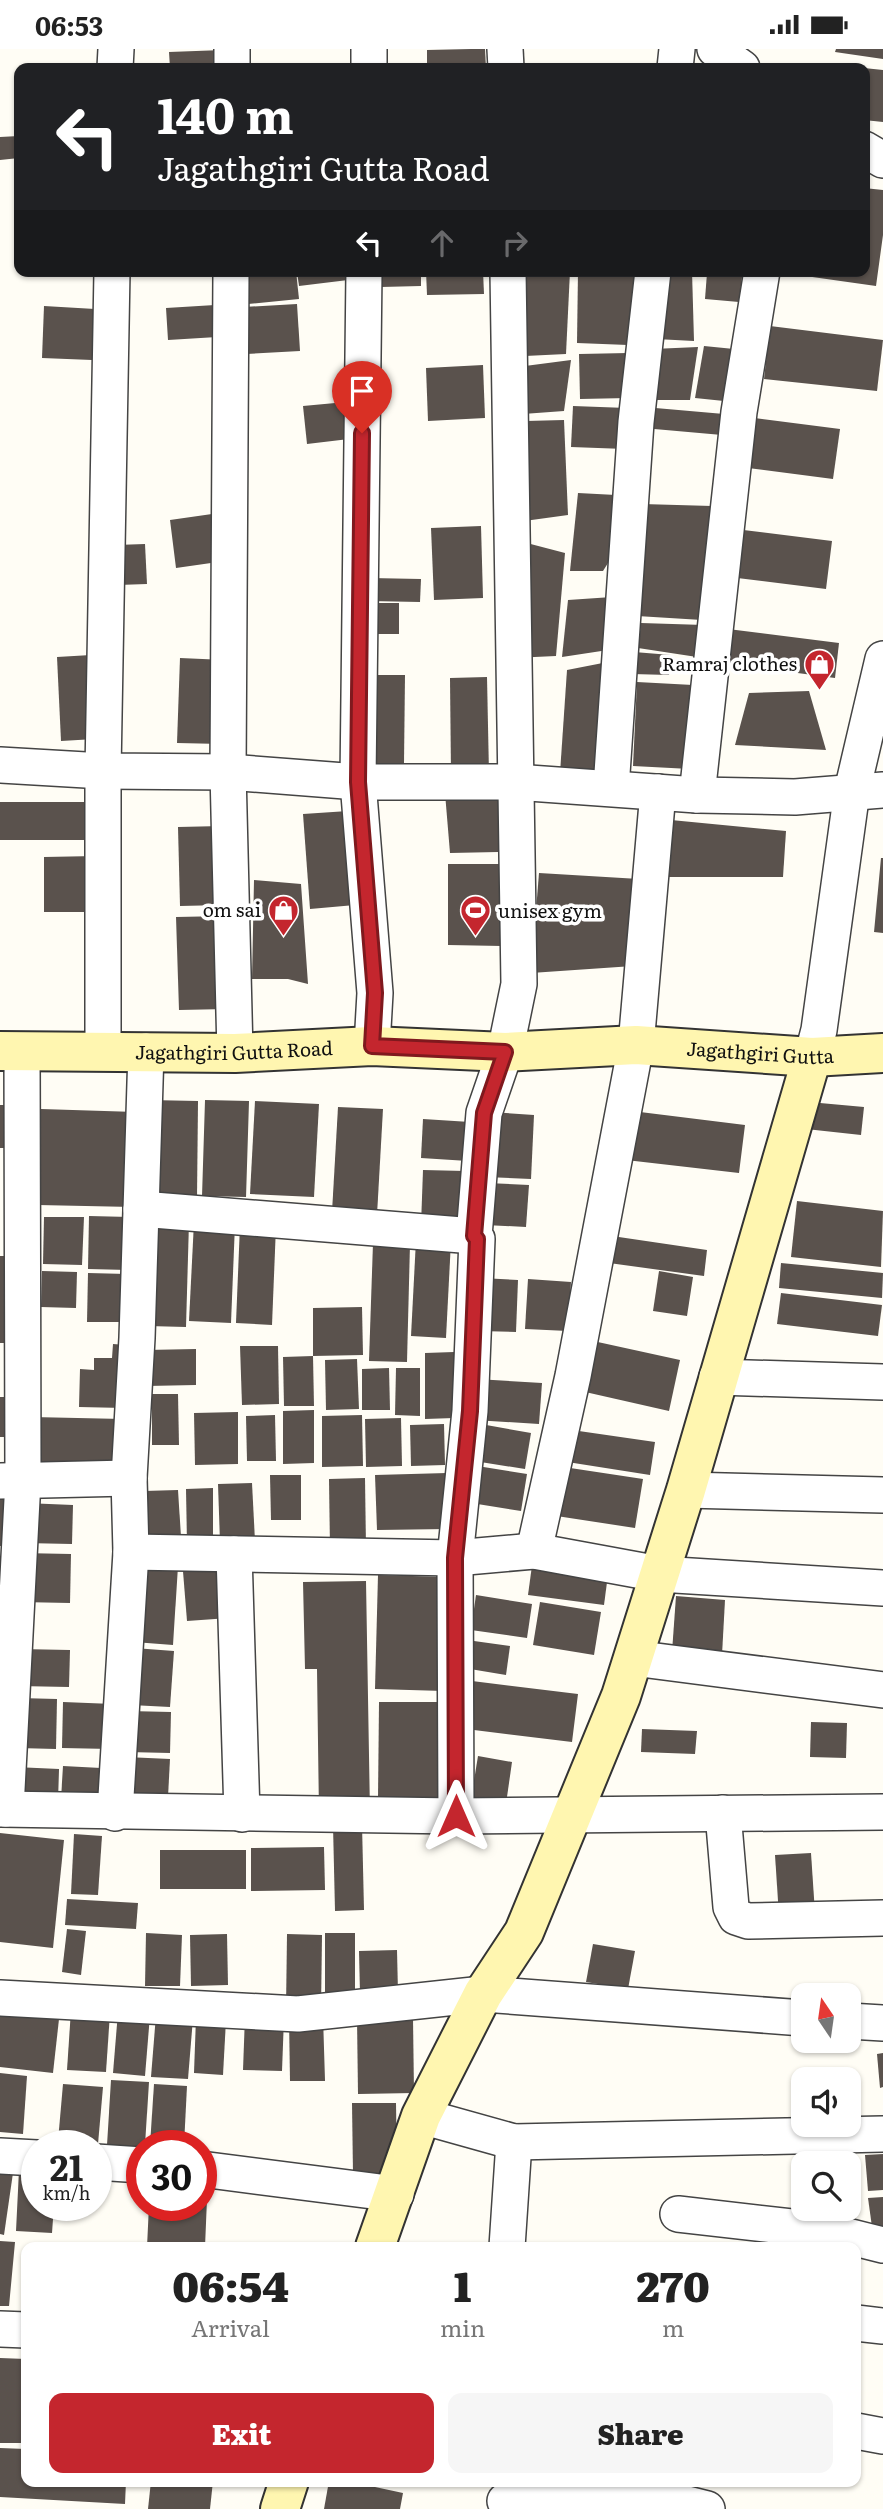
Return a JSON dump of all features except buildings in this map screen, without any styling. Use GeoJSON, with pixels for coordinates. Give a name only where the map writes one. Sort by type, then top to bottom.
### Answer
{"type":"FeatureCollection","features":[{"type":"Feature","properties":{"kind":"street"},"geometry":{"type":"LineString","coordinates":[[715,49],[735,63]]}},
{"type":"Feature","properties":{"kind":"street"},"geometry":{"type":"LineString","coordinates":[[103,1050],[103,771],[112,277]]}},
{"type":"Feature","properties":{"kind":"street"},"geometry":{"type":"LineString","coordinates":[[231,277],[228,772],[235,1053]]}},
{"type":"Feature","properties":{"kind":"street"},"geometry":{"type":"LineString","coordinates":[[365,277],[358,782],[375,993],[372,1046]]}},
{"type":"Feature","properties":{"kind":"street"},"geometry":{"type":"LineString","coordinates":[[456,1816],[455,1558],[470,1411],[477,1239],[474,1236],[484,1113],[505,1052],[519,984],[508,277]]}},
{"type":"Feature","properties":{"kind":"street"},"geometry":{"type":"LineString","coordinates":[[611,789],[636,422],[652,277]]}},
{"type":"Feature","properties":{"kind":"street"},"geometry":{"type":"LineString","coordinates":[[697,795],[739,412],[761,277]]}},
{"type":"Feature","properties":{"kind":"street"},"geometry":{"type":"LineString","coordinates":[[377,2242],[396,2194],[421,2116],[483,1994],[524,1932],[621,1696],[686,1490],[819,1030],[867,790],[883,659]]}},
{"type":"Feature","properties":{"kind":"street"},"geometry":{"type":"LineString","coordinates":[[0,765],[103,771],[228,772],[358,782],[514,782],[697,795],[795,797],[867,790]]}},
{"type":"Feature","properties":{"kind":"street"},"geometry":{"type":"LineString","coordinates":[[534,1551],[573,1376],[636,1045],[658,792]]}},
{"type":"Feature","properties":{"kind":"street","name":"Jagathgiri Gutta Road"},"geometry":{"type":"LineString","coordinates":[[11,1051],[235,1053],[372,1046],[505,1052],[636,1045]]}},
{"type":"Feature","properties":{"kind":"street","name":"Jagathgiri Gutta"},"geometry":{"type":"LineString","coordinates":[[636,1045],[812,1057],[883,1053]]}},
{"type":"Feature","properties":{"kind":"street"},"geometry":{"type":"LineString","coordinates":[[11,1051],[11,1481],[3,1809],[115,1813],[456,1816],[883,1812]]}},
{"type":"Feature","properties":{"kind":"street"},"geometry":{"type":"LineString","coordinates":[[115,1813],[131,1552],[129,1478],[146,1051]]}},
{"type":"Feature","properties":{"kind":"street"},"geometry":{"type":"LineString","coordinates":[[141,1209],[474,1236]]}},
{"type":"Feature","properties":{"kind":"street"},"geometry":{"type":"LineString","coordinates":[[717,1377],[883,1382]]}},
{"type":"Feature","properties":{"kind":"street"},"geometry":{"type":"LineString","coordinates":[[11,1481],[129,1478]]}},
{"type":"Feature","properties":{"kind":"street"},"geometry":{"type":"LineString","coordinates":[[686,1490],[883,1495]]}},
{"type":"Feature","properties":{"kind":"street"},"geometry":{"type":"LineString","coordinates":[[131,1552],[455,1558],[534,1551],[659,1574],[883,1588]]}},
{"type":"Feature","properties":{"kind":"street"},"geometry":{"type":"LineString","coordinates":[[234,1554],[242,1814]]}},
{"type":"Feature","properties":{"kind":"street"},"geometry":{"type":"LineString","coordinates":[[633,1658],[883,1690]]}},
{"type":"Feature","properties":{"kind":"street"},"geometry":{"type":"LineString","coordinates":[[723,1813],[731,1907],[736,1917],[748,1921],[883,1918]]}},
{"type":"Feature","properties":{"kind":"street"},"geometry":{"type":"LineString","coordinates":[[0,1998],[298,2014],[483,1994],[791,2017]]}},
{"type":"Feature","properties":{"kind":"street"},"geometry":{"type":"LineString","coordinates":[[861,2022],[883,2023]]}},
{"type":"Feature","properties":{"kind":"street"},"geometry":{"type":"LineString","coordinates":[[421,2116],[514,2142],[883,2134]]}},
{"type":"Feature","properties":{"kind":"street"},"geometry":{"type":"LineString","coordinates":[[507,2242],[514,2142]]}},
{"type":"Feature","properties":{"kind":"street"},"geometry":{"type":"LineString","coordinates":[[0,2156],[21,2157]]}},
{"type":"Feature","properties":{"kind":"street"},"geometry":{"type":"LineString","coordinates":[[217,2171],[396,2194]]}},
{"type":"Feature","properties":{"kind":"street"},"geometry":{"type":"LineString","coordinates":[[678,2214],[827,2231],[883,2245]]}},
{"type":"Feature","properties":{"kind":"street"},"geometry":{"type":"LineString","coordinates":[[861,2324],[883,2326]]}},
{"type":"Feature","properties":{"kind":"street"},"geometry":{"type":"LineString","coordinates":[[0,2329],[21,2330]]}},
{"type":"Feature","properties":{"kind":"street"},"geometry":{"type":"LineString","coordinates":[[861,2432],[883,2436]]}},
{"type":"Feature","properties":{"kind":"street"},"geometry":{"type":"LineString","coordinates":[[280,2509],[287,2487]]}},
{"type":"Feature","properties":{"kind":"street"},"geometry":{"type":"LineString","coordinates":[[505,2497],[687,2504],[707,2509]]}},
{"type":"Feature","properties":{"kind":"place","name":"Ramraj clothes"},"geometry":{"type":"Point","coordinates":[820,691]}},
{"type":"Feature","properties":{"kind":"place","name":"om sai"},"geometry":{"type":"Point","coordinates":[284,937]}},
{"type":"Feature","properties":{"kind":"place","name":"unisex gym"},"geometry":{"type":"Point","coordinates":[475,938]}},
{"type":"Feature","properties":{"kind":"route"},"geometry":{"type":"LineString","coordinates":[[362,433],[358,782],[375,993],[372,1046],[505,1052],[484,1113],[474,1236],[477,1239],[470,1411],[455,1558],[456,1816]]}}]}
